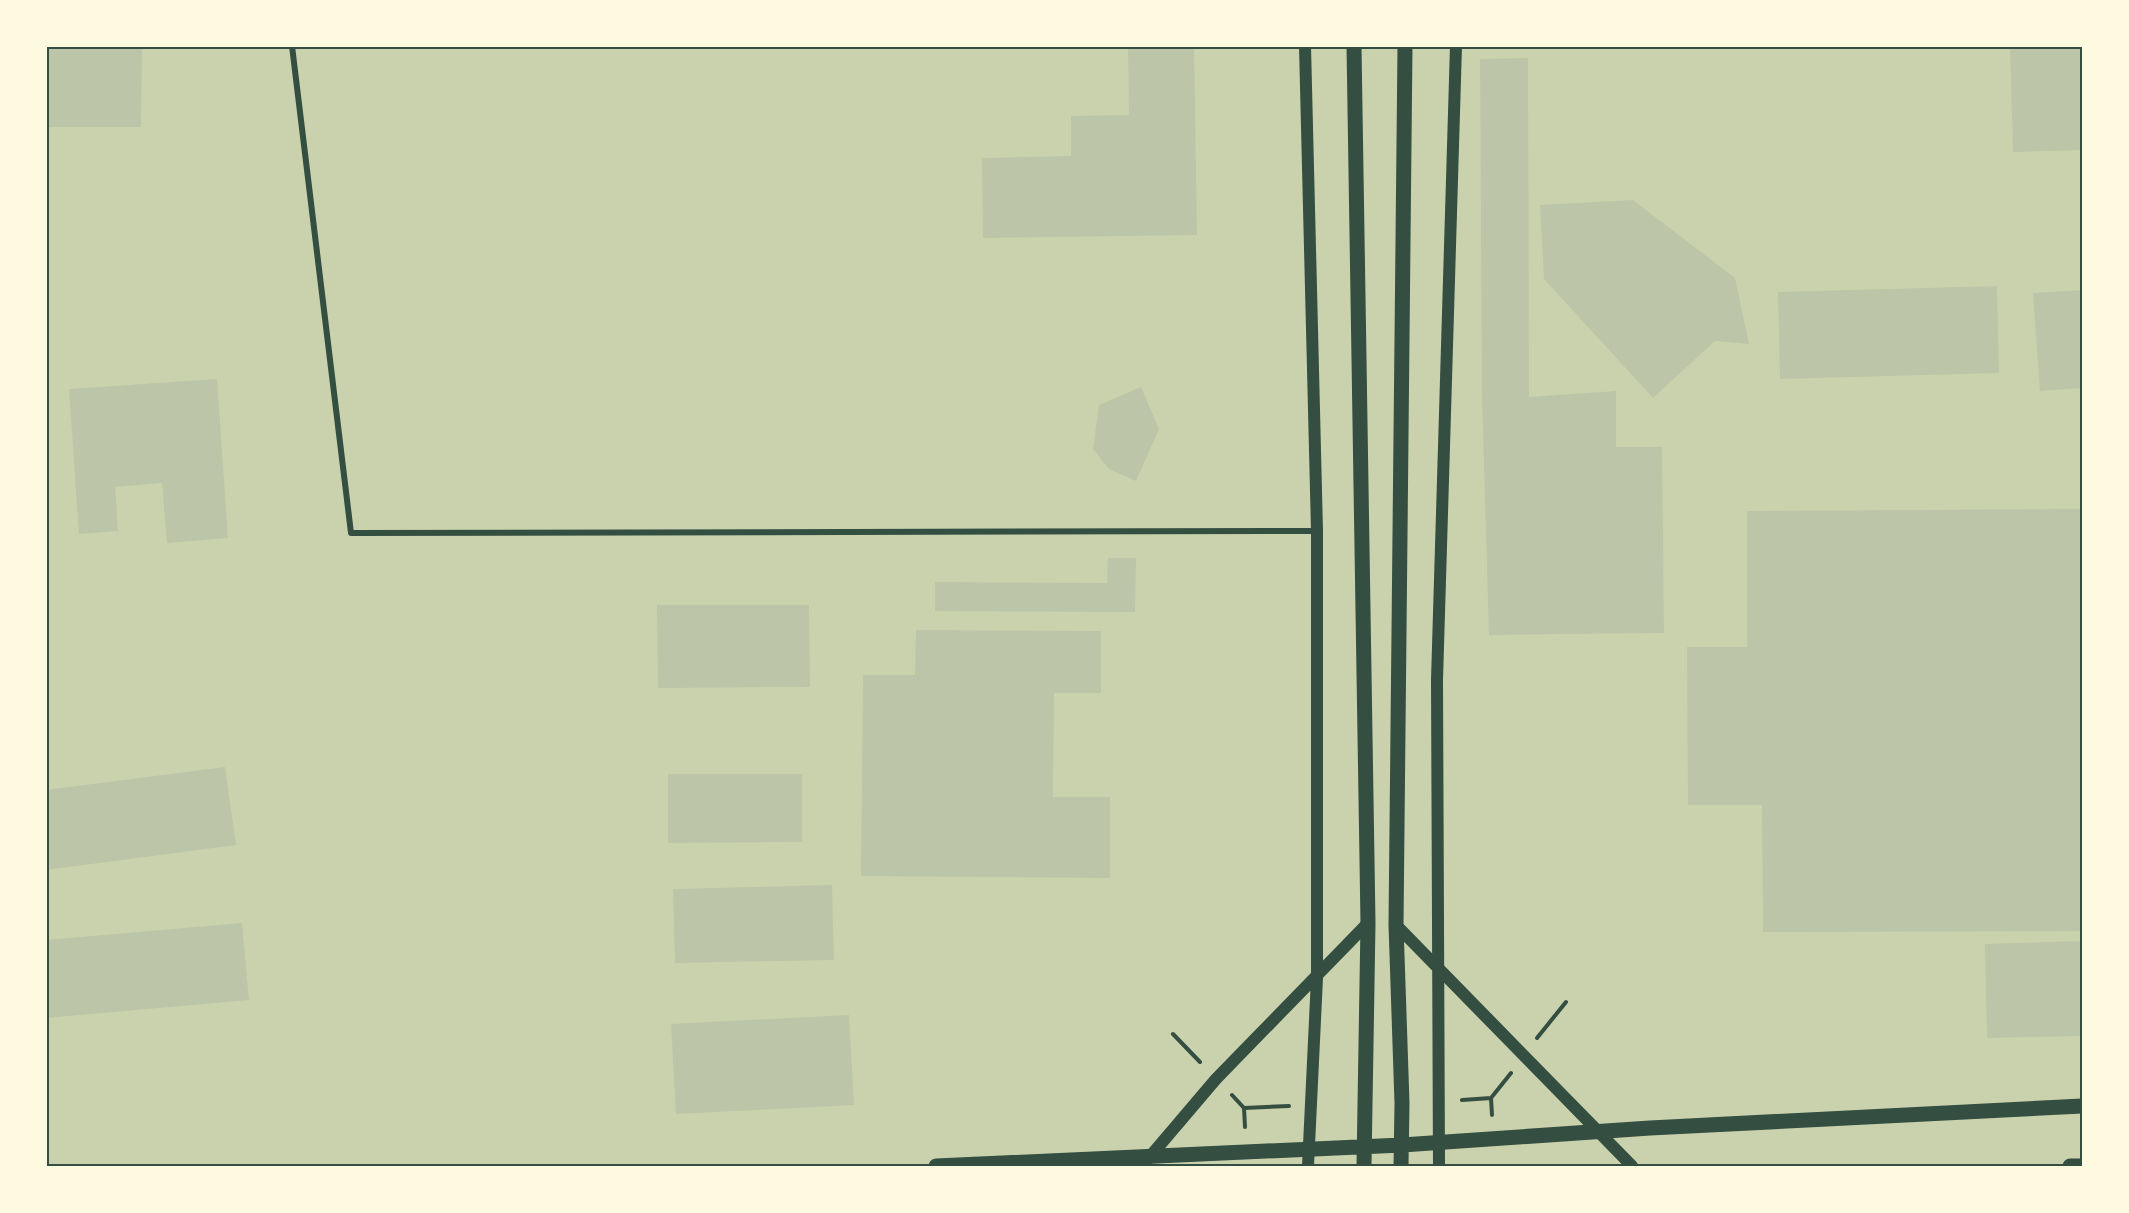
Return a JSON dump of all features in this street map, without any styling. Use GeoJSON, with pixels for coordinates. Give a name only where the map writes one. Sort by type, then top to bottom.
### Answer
{"type":"FeatureCollection","features":[{"type":"Feature","properties":{"kind":"main road"},"geometry":{"type":"LineString","coordinates":[[1305,46],[1317,531],[1317,978],[1308,1167]]}},
{"type":"Feature","properties":{"kind":"main road"},"geometry":{"type":"LineString","coordinates":[[1354,46],[1368,923],[1364,1167]]}},
{"type":"Feature","properties":{"kind":"main road"},"geometry":{"type":"LineString","coordinates":[[1401,1167],[1396,925],[1405,46]]}},
{"type":"Feature","properties":{"kind":"main road"},"geometry":{"type":"LineString","coordinates":[[1439,1167],[1437,680],[1456,46]]}},
{"type":"Feature","properties":{"kind":"main road"},"geometry":{"type":"LineString","coordinates":[[1147,1161],[1216,1079],[1317,978],[1368,923]]}},
{"type":"Feature","properties":{"kind":"main road"},"geometry":{"type":"LineString","coordinates":[[1396,925],[1632,1167]]}},
{"type":"Feature","properties":{"kind":"main road"},"geometry":{"type":"LineString","coordinates":[[936,1167],[1147,1161],[1309,1149],[2082,1106]]}},
{"type":"Feature","properties":{"kind":"main road"},"geometry":{"type":"LineString","coordinates":[[2070,1167],[2082,1166]]}},
{"type":"Feature","properties":{"kind":"street"},"geometry":{"type":"LineString","coordinates":[[292,46],[351,533],[1317,531]]}},
{"type":"Feature","properties":{"kind":"green space"},"geometry":{"type":"Polygon","coordinates":[[[46,47],[2082,47],[2082,1166],[47,1166],[46,47]]]}},
{"type":"Feature","properties":{"kind":"building"},"geometry":{"type":"Polygon","coordinates":[[[46,46],[142,46],[141,127],[46,127],[46,46]]]}},
{"type":"Feature","properties":{"kind":"building"},"geometry":{"type":"Polygon","coordinates":[[[1128,46],[1194,46],[1197,235],[983,238],[982,158],[1071,156],[1071,116],[1129,115],[1128,46]]]}},
{"type":"Feature","properties":{"kind":"building"},"geometry":{"type":"Polygon","coordinates":[[[2010,46],[2082,46],[2082,150],[2013,152],[2010,46]]]}},
{"type":"Feature","properties":{"kind":"building"},"geometry":{"type":"Polygon","coordinates":[[[1528,58],[1529,397],[1616,391],[1616,447],[1662,447],[1664,633],[1489,635],[1482,397],[1480,59],[1528,58]]]}},
{"type":"Feature","properties":{"kind":"building"},"geometry":{"type":"Polygon","coordinates":[[[1633,200],[1735,278],[1749,344],[1715,341],[1653,398],[1544,279],[1540,205],[1633,200]]]}},
{"type":"Feature","properties":{"kind":"building"},"geometry":{"type":"Polygon","coordinates":[[[1997,286],[1999,373],[1780,379],[1778,292],[1997,286]]]}},
{"type":"Feature","properties":{"kind":"building"},"geometry":{"type":"Polygon","coordinates":[[[2082,290],[2082,388],[2040,391],[2033,293],[2082,290]]]}},
{"type":"Feature","properties":{"kind":"building"},"geometry":{"type":"Polygon","coordinates":[[[217,379],[228,538],[167,543],[162,483],[115,487],[118,531],[79,534],[69,389],[217,379]]]}},
{"type":"Feature","properties":{"kind":"building"},"geometry":{"type":"Polygon","coordinates":[[[1141,387],[1159,429],[1136,481],[1109,469],[1093,449],[1099,405],[1141,387]]]}},
{"type":"Feature","properties":{"kind":"building"},"geometry":{"type":"Polygon","coordinates":[[[2082,509],[2082,931],[1763,932],[1762,805],[1688,805],[1687,647],[1747,647],[1747,511],[2082,509]]]}},
{"type":"Feature","properties":{"kind":"building"},"geometry":{"type":"Polygon","coordinates":[[[1108,558],[1136,558],[1135,612],[935,611],[935,582],[1107,583],[1108,558]]]}},
{"type":"Feature","properties":{"kind":"building"},"geometry":{"type":"Polygon","coordinates":[[[657,605],[809,605],[810,687],[658,688],[657,605]]]}},
{"type":"Feature","properties":{"kind":"building"},"geometry":{"type":"Polygon","coordinates":[[[916,630],[1101,631],[1101,693],[1054,693],[1053,797],[1110,797],[1110,878],[861,876],[863,675],[915,675],[916,630]]]}},
{"type":"Feature","properties":{"kind":"building"},"geometry":{"type":"Polygon","coordinates":[[[225,767],[236,845],[46,870],[46,790],[225,767]]]}},
{"type":"Feature","properties":{"kind":"building"},"geometry":{"type":"Polygon","coordinates":[[[668,774],[802,774],[802,842],[668,843],[668,774]]]}},
{"type":"Feature","properties":{"kind":"building"},"geometry":{"type":"Polygon","coordinates":[[[832,885],[834,960],[675,963],[673,889],[832,885]]]}},
{"type":"Feature","properties":{"kind":"building"},"geometry":{"type":"Polygon","coordinates":[[[242,923],[249,1000],[46,1018],[46,940],[242,923]]]}},
{"type":"Feature","properties":{"kind":"building"},"geometry":{"type":"Polygon","coordinates":[[[2082,941],[2082,1036],[1987,1038],[1985,944],[2082,941]]]}},
{"type":"Feature","properties":{"kind":"building"},"geometry":{"type":"Polygon","coordinates":[[[849,1015],[854,1105],[676,1114],[671,1024],[849,1015]]]}}]}
